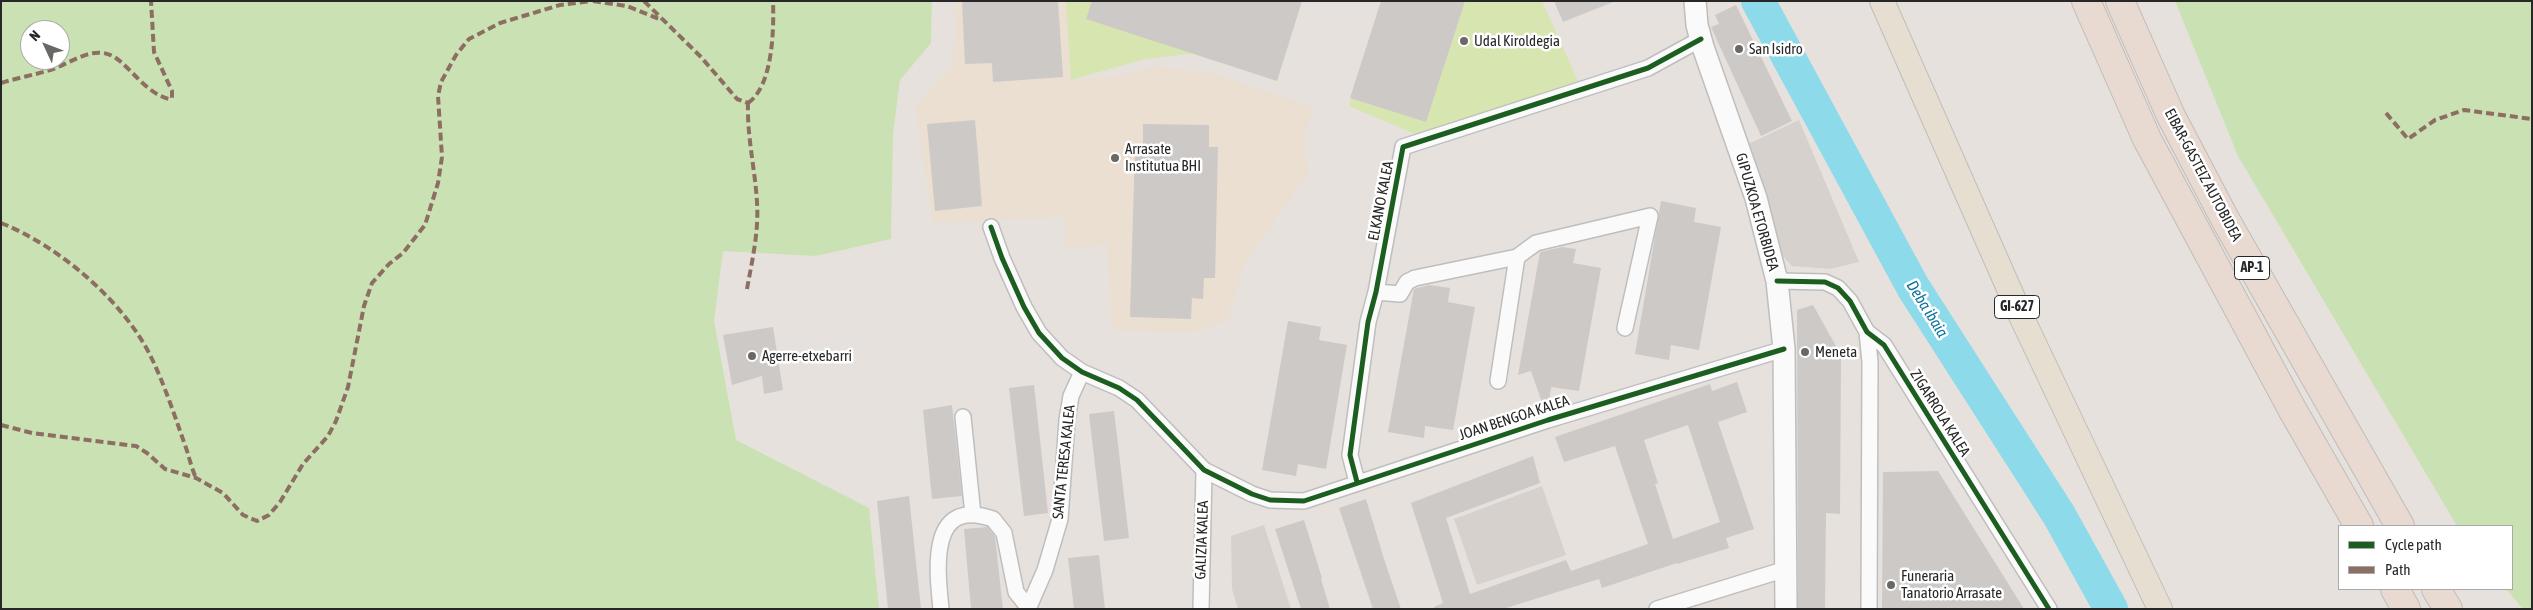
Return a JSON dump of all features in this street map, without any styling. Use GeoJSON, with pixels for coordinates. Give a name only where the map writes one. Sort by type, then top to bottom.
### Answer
{"type":"FeatureCollection","features":[{"type":"Feature","properties":{"kind":"highway","name":"AP-1"},"geometry":{"type":"LineString","coordinates":[[2086,1],[2147,139],[2292,409],[2359,525]]}},
{"type":"Feature","properties":{"kind":"highway","name":"EIBAR-GASTEIZ AUTOBIDEA"},"geometry":{"type":"LineString","coordinates":[[2120,1],[2172,116],[2225,219],[2399,525]]}},
{"type":"Feature","properties":{"kind":"highway"},"geometry":{"type":"LineString","coordinates":[[2396,590],[2406,609]]}},
{"type":"Feature","properties":{"kind":"highway"},"geometry":{"type":"LineString","coordinates":[[2437,590],[2448,609]]}},
{"type":"Feature","properties":{"kind":"main road","name":"GI-627"},"geometry":{"type":"LineString","coordinates":[[1882,1],[2021,316],[2160,609]]}},
{"type":"Feature","properties":{"kind":"street","name":"GIPUZKOA ETORBIDEA"},"geometry":{"type":"LineString","coordinates":[[1692,4],[1701,39],[1756,198],[1777,281],[1784,348],[1786,609]]}},
{"type":"Feature","properties":{"kind":"street","name":"ELKANO KALEA"},"geometry":{"type":"LineString","coordinates":[[1357,482],[1350,455],[1368,322],[1376,292],[1403,147],[1648,68],[1701,39]]}},
{"type":"Feature","properties":{"kind":"street"},"geometry":{"type":"LineString","coordinates":[[1376,292],[1400,294],[1408,282],[1415,278],[1517,257],[1536,243],[1650,216],[1626,328]]}},
{"type":"Feature","properties":{"kind":"street","name":"JOAN BENGOA KALEA"},"geometry":{"type":"LineString","coordinates":[[992,227],[1002,258],[1020,299],[1039,333],[1062,358],[1082,372],[1120,388],[1137,400],[1204,470],[1252,494],[1270,500],[1304,501],[1557,417],[1784,348]]}},
{"type":"Feature","properties":{"kind":"street"},"geometry":{"type":"LineString","coordinates":[[1498,381],[1517,257]]}},
{"type":"Feature","properties":{"kind":"street","name":"ZIGARROLA KALEA"},"geometry":{"type":"LineString","coordinates":[[1777,281],[1825,282],[1838,288],[1850,301],[1867,332],[1870,362],[1869,609]]}},
{"type":"Feature","properties":{"kind":"street","name":"ZIGARROLA KALEA"},"geometry":{"type":"LineString","coordinates":[[1867,332],[1884,345],[2049,609]]}},
{"type":"Feature","properties":{"kind":"street","name":"SANTA TERESA KALEA"},"geometry":{"type":"LineString","coordinates":[[1028,608],[1045,570],[1060,519],[1067,420],[1071,396],[1082,372]]}},
{"type":"Feature","properties":{"kind":"street"},"geometry":{"type":"LineString","coordinates":[[963,417],[973,515]]}},
{"type":"Feature","properties":{"kind":"street","name":"GALIZIA KALEA"},"geometry":{"type":"LineString","coordinates":[[1201,609],[1204,470]]}},
{"type":"Feature","properties":{"kind":"street"},"geometry":{"type":"LineString","coordinates":[[941,609],[936,568],[939,544],[947,526],[961,516],[973,515],[993,519],[1004,533],[1016,592],[1028,608]]}},
{"type":"Feature","properties":{"kind":"street"},"geometry":{"type":"LineString","coordinates":[[1656,609],[1786,569]]}},
{"type":"Feature","properties":{"kind":"shaded area","name":"Arrasate Institutua BHI"},"geometry":{"type":"Polygon","coordinates":[[[954,1],[1067,1],[1072,80],[1114,77],[1156,66],[1218,75],[1315,108],[1306,128],[1303,146],[1309,171],[1244,265],[1228,320],[1193,333],[1112,330],[1107,244],[1066,250],[1066,217],[933,223],[915,107],[952,64],[956,32],[954,1]]]}},
{"type":"Feature","properties":{"kind":"shaded area"},"geometry":{"type":"Polygon","coordinates":[[[1799,120],[1859,262],[1830,269],[1792,266],[1780,253],[1746,145],[1799,120]]]}},
{"type":"Feature","properties":{"kind":"shaded area"},"geometry":{"type":"Polygon","coordinates":[[[1542,486],[1566,555],[1477,585],[1454,519],[1542,486]]]}},
{"type":"Feature","properties":{"kind":"shaded area"},"geometry":{"type":"Polygon","coordinates":[[[1264,525],[1291,609],[1238,609],[1232,589],[1231,536],[1264,525]]]}},
{"type":"Feature","properties":{"kind":"green space"},"geometry":{"type":"Polygon","coordinates":[[[1,1],[932,1],[931,43],[900,80],[893,134],[891,239],[816,256],[723,251],[714,321],[736,440],[869,508],[879,609],[1,609],[1,1]]]}},
{"type":"Feature","properties":{"kind":"green space"},"geometry":{"type":"Polygon","coordinates":[[[1066,1],[1302,1],[1277,81],[1198,53],[1145,59],[1071,80],[1066,1]]]}},
{"type":"Feature","properties":{"kind":"green space","name":"Udal Kiroldegia"},"geometry":{"type":"Polygon","coordinates":[[[1381,1],[1542,1],[1578,81],[1417,135],[1349,106],[1381,1]]]}},
{"type":"Feature","properties":{"kind":"green space"},"geometry":{"type":"Polygon","coordinates":[[[2175,1],[2532,1],[2532,609],[2523,609],[2507,590],[2513,590],[2513,525],[2456,525],[2238,156],[2175,1]]]}},
{"type":"Feature","properties":{"kind":"building"},"geometry":{"type":"Polygon","coordinates":[[[962,1],[1058,1],[1063,77],[993,82],[992,63],[965,64],[962,1]]]}},
{"type":"Feature","properties":{"kind":"building"},"geometry":{"type":"Polygon","coordinates":[[[1092,1],[1302,1],[1277,81],[1086,19],[1092,1]]]}},
{"type":"Feature","properties":{"kind":"building"},"geometry":{"type":"Polygon","coordinates":[[[1381,1],[1465,1],[1426,122],[1350,98],[1381,1]]]}},
{"type":"Feature","properties":{"kind":"building"},"geometry":{"type":"Polygon","coordinates":[[[1554,1],[1613,1],[1613,2],[1563,22],[1554,1]]]}},
{"type":"Feature","properties":{"kind":"building"},"geometry":{"type":"Polygon","coordinates":[[[1736,5],[1792,121],[1761,136],[1711,27],[1719,24],[1715,15],[1736,5]]]}},
{"type":"Feature","properties":{"kind":"building"},"geometry":{"type":"Polygon","coordinates":[[[975,120],[982,206],[935,211],[927,124],[975,120]]]}},
{"type":"Feature","properties":{"kind":"building"},"geometry":{"type":"Polygon","coordinates":[[[1143,124],[1209,125],[1209,147],[1218,147],[1215,278],[1204,278],[1203,299],[1192,298],[1191,319],[1130,317],[1135,147],[1143,148],[1143,124]]]}},
{"type":"Feature","properties":{"kind":"building"},"geometry":{"type":"Polygon","coordinates":[[[1661,201],[1696,208],[1694,222],[1721,227],[1699,350],[1671,345],[1669,360],[1635,354],[1661,201]]]}},
{"type":"Feature","properties":{"kind":"building"},"geometry":{"type":"Polygon","coordinates":[[[1562,247],[1576,249],[1573,263],[1601,268],[1579,391],[1551,387],[1548,410],[1545,411],[1531,371],[1518,375],[1540,252],[1562,247]]]}},
{"type":"Feature","properties":{"kind":"building"},"geometry":{"type":"Polygon","coordinates":[[[1429,285],[1450,288],[1448,302],[1475,307],[1453,430],[1425,426],[1424,438],[1388,432],[1414,289],[1429,285]]]}},
{"type":"Feature","properties":{"kind":"building"},"geometry":{"type":"Polygon","coordinates":[[[1813,305],[1841,355],[1840,514],[1826,513],[1825,609],[1798,609],[1797,310],[1813,305]]]}},
{"type":"Feature","properties":{"kind":"building"},"geometry":{"type":"Polygon","coordinates":[[[1288,321],[1321,327],[1319,340],[1347,345],[1326,469],[1298,464],[1296,476],[1262,470],[1288,321]]]}},
{"type":"Feature","properties":{"kind":"building","name":"Agerre-etxebarri"},"geometry":{"type":"Polygon","coordinates":[[[773,327],[783,390],[764,394],[762,376],[732,385],[723,335],[773,327]]]}},
{"type":"Feature","properties":{"kind":"building"},"geometry":{"type":"Polygon","coordinates":[[[1737,382],[1747,412],[1718,422],[1754,529],[1726,538],[1729,548],[1602,588],[1599,579],[1503,609],[1434,609],[1434,607],[1443,603],[1411,503],[1533,456],[1540,483],[1446,518],[1470,594],[1566,560],[1571,571],[1648,544],[1615,446],[1564,462],[1555,437],[1710,384],[1712,391],[1737,382]],[[1688,425],[1644,440],[1658,483],[1655,484],[1673,539],[1720,522],[1688,425]]]}},
{"type":"Feature","properties":{"kind":"building"},"geometry":{"type":"Polygon","coordinates":[[[1034,385],[1048,513],[1024,516],[1009,388],[1034,385]]]}},
{"type":"Feature","properties":{"kind":"building"},"geometry":{"type":"Polygon","coordinates":[[[952,405],[962,496],[932,499],[923,410],[952,405]]]}},
{"type":"Feature","properties":{"kind":"building"},"geometry":{"type":"Polygon","coordinates":[[[1114,411],[1129,538],[1104,541],[1089,414],[1114,411]]]}},
{"type":"Feature","properties":{"kind":"building"},"geometry":{"type":"Polygon","coordinates":[[[1938,471],[2024,609],[1882,609],[1883,472],[1938,471]]]}},
{"type":"Feature","properties":{"kind":"building"},"geometry":{"type":"Polygon","coordinates":[[[909,496],[921,609],[888,609],[877,501],[909,496]]]}},
{"type":"Feature","properties":{"kind":"building"},"geometry":{"type":"Polygon","coordinates":[[[1366,499],[1401,609],[1373,609],[1339,508],[1366,499]]]}},
{"type":"Feature","properties":{"kind":"building"},"geometry":{"type":"Polygon","coordinates":[[[1304,520],[1330,609],[1301,609],[1275,529],[1304,520]]]}},
{"type":"Feature","properties":{"kind":"building"},"geometry":{"type":"Polygon","coordinates":[[[988,527],[995,537],[1003,609],[971,609],[964,529],[988,527]]]}},
{"type":"Feature","properties":{"kind":"building"},"geometry":{"type":"Polygon","coordinates":[[[1099,555],[1105,609],[1074,609],[1068,558],[1099,555]]]}},
{"type":"Feature","properties":{"kind":"waterway","name":"Deba ibaia"},"geometry":{"type":"LineString","coordinates":[[1758,1],[1913,287],[2059,515],[2111,609]]}},
{"type":"Feature","properties":{"kind":"marked path"},"geometry":{"type":"LineString","coordinates":[[1,83],[50,70],[85,55],[103,53],[121,62],[155,93],[169,99],[172,98],[172,91],[154,52],[151,1]]}},
{"type":"Feature","properties":{"kind":"marked path"},"geometry":{"type":"LineString","coordinates":[[1,425],[32,433],[136,446],[165,469],[196,478],[223,493],[243,515],[257,521],[269,515],[280,502],[303,464],[328,436],[336,421],[348,387],[364,306],[372,283],[389,264],[403,253],[425,225],[438,183],[442,157],[438,96],[441,82],[456,55],[469,39],[500,23],[560,5],[591,1]]}},
{"type":"Feature","properties":{"kind":"marked path"},"geometry":{"type":"LineString","coordinates":[[593,1],[627,6],[659,19]]}},
{"type":"Feature","properties":{"kind":"marked path"},"geometry":{"type":"LineString","coordinates":[[644,1],[701,57],[737,99],[748,103]]}},
{"type":"Feature","properties":{"kind":"marked path"},"geometry":{"type":"LineString","coordinates":[[748,103],[763,84],[767,71],[772,41],[773,1]]}},
{"type":"Feature","properties":{"kind":"marked path"},"geometry":{"type":"LineString","coordinates":[[747,289],[757,224],[756,190],[748,103]]}},
{"type":"Feature","properties":{"kind":"marked path"},"geometry":{"type":"LineString","coordinates":[[2386,113],[2408,139],[2435,120],[2464,110],[2532,119]]}},
{"type":"Feature","properties":{"kind":"marked path"},"geometry":{"type":"LineString","coordinates":[[1,223],[23,233],[67,261],[108,297],[125,317],[140,338],[157,369],[196,478]]}},
{"type":"Feature","properties":{"kind":"cycle path"},"geometry":{"type":"LineString","coordinates":[[1357,482],[1350,455],[1368,322],[1376,292],[1403,147],[1648,68],[1701,39]]}},
{"type":"Feature","properties":{"kind":"cycle path"},"geometry":{"type":"LineString","coordinates":[[991,227],[1002,258],[1024,307],[1039,333],[1062,358],[1082,372],[1119,388],[1137,400],[1204,470],[1252,494],[1270,500],[1304,501],[1548,420],[1784,349]]}},
{"type":"Feature","properties":{"kind":"cycle path"},"geometry":{"type":"LineString","coordinates":[[1777,281],[1825,282],[1838,288],[1850,301],[1867,332],[1884,345],[2049,609]]}},
{"type":"Feature","properties":{"kind":"place","name":"Udal Kiroldegia"},"geometry":{"type":"Point","coordinates":[1464,41]}},
{"type":"Feature","properties":{"kind":"place","name":"San Isidro"},"geometry":{"type":"Point","coordinates":[1739,49]}},
{"type":"Feature","properties":{"kind":"place","name":"Arrasate Institutua BHI"},"geometry":{"type":"Point","coordinates":[1115,158]}},
{"type":"Feature","properties":{"kind":"place","name":"Meneta"},"geometry":{"type":"Point","coordinates":[1805,352]}},
{"type":"Feature","properties":{"kind":"place","name":"Agerre-etxebarri"},"geometry":{"type":"Point","coordinates":[752,356]}},
{"type":"Feature","properties":{"kind":"place","name":"Funeraria Tanatorio Arrasate"},"geometry":{"type":"Point","coordinates":[1891,585]}}]}
